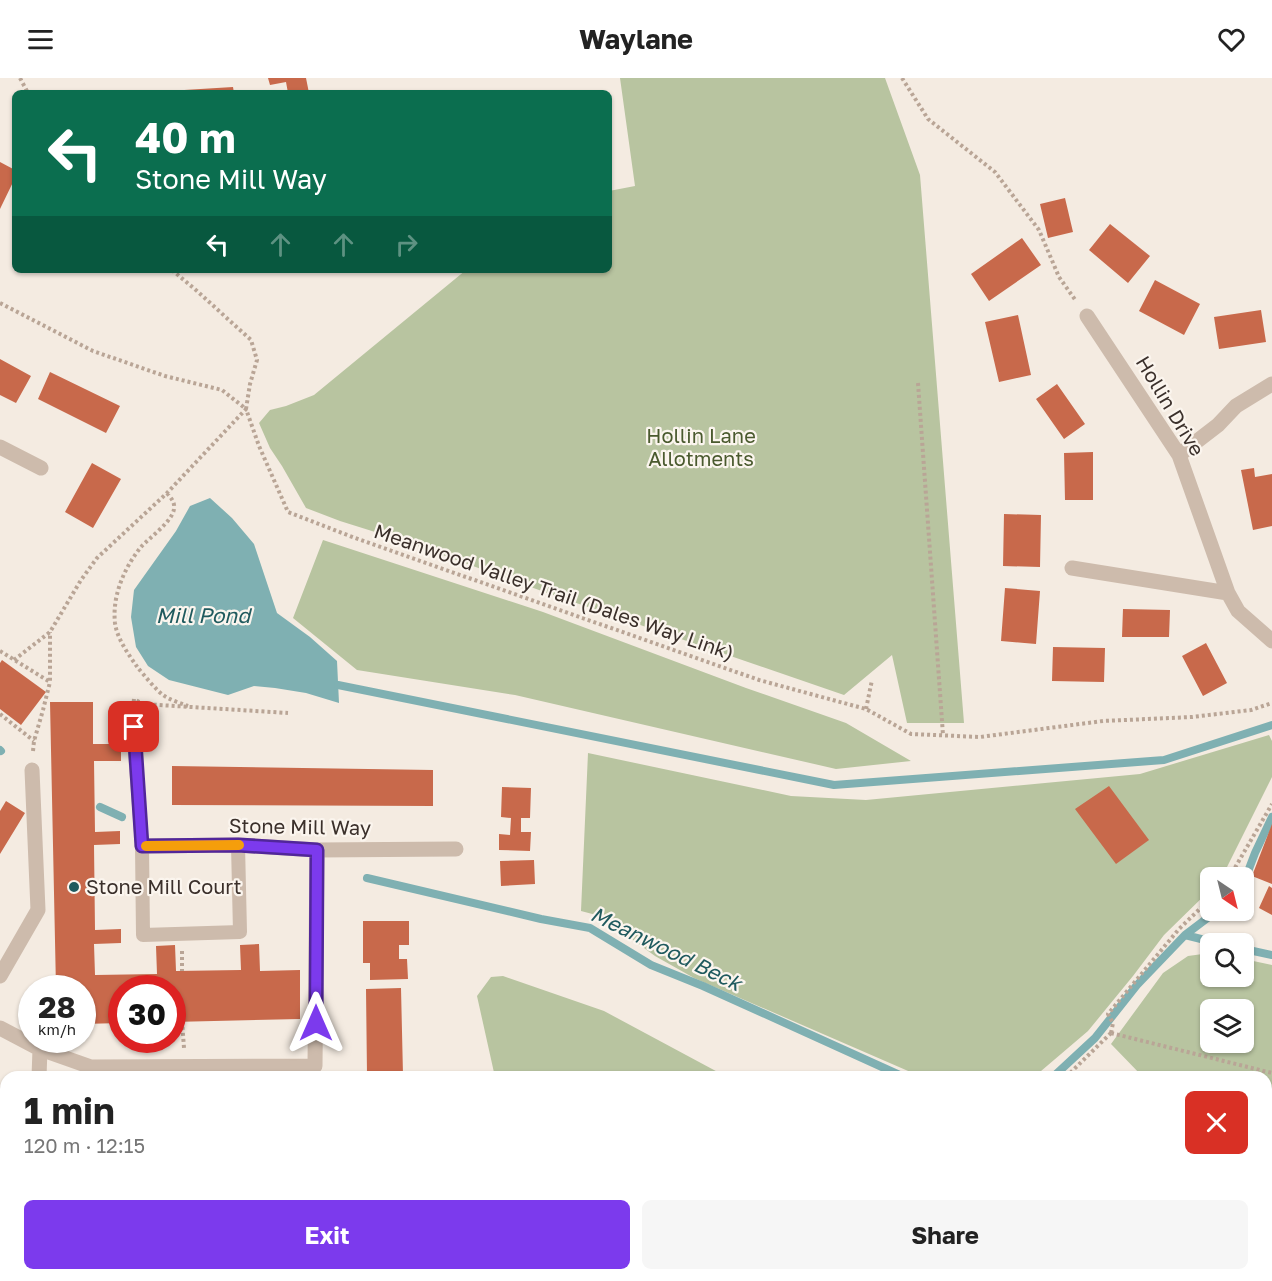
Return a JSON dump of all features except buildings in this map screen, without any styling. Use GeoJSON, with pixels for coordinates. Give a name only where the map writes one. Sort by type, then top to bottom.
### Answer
{"type":"FeatureCollection","features":[{"type":"Feature","properties":{"kind":"street","name":"Hollin Drive"},"geometry":{"type":"LineString","coordinates":[[1087,316],[1179,455],[1228,593],[1238,611],[1272,640]]}},
{"type":"Feature","properties":{"kind":"street"},"geometry":{"type":"LineString","coordinates":[[1179,455],[1218,425],[1236,406],[1272,384]]}},
{"type":"Feature","properties":{"kind":"street"},"geometry":{"type":"LineString","coordinates":[[0,447],[41,468]]}},
{"type":"Feature","properties":{"kind":"street"},"geometry":{"type":"LineString","coordinates":[[1072,568],[1228,593]]}},
{"type":"Feature","properties":{"kind":"street"},"geometry":{"type":"LineString","coordinates":[[0,976],[38,910],[32,770]]}},
{"type":"Feature","properties":{"kind":"street","name":"Stone Mill Way"},"geometry":{"type":"LineString","coordinates":[[142,846],[238,845],[317,850],[456,849]]}},
{"type":"Feature","properties":{"kind":"street"},"geometry":{"type":"LineString","coordinates":[[51,1053],[91,1067],[315,1066],[317,850]]}},
{"type":"Feature","properties":{"kind":"street"},"geometry":{"type":"LineString","coordinates":[[0,1029],[18,1038]]}},
{"type":"Feature","properties":{"kind":"street"},"geometry":{"type":"LineString","coordinates":[[39,1071],[40,1053]]}},
{"type":"Feature","properties":{"kind":"lane"},"geometry":{"type":"LineString","coordinates":[[134,727],[142,846],[143,935],[240,932],[238,845]]}},
{"type":"Feature","properties":{"kind":"path"},"geometry":{"type":"LineString","coordinates":[[902,78],[928,119],[995,172],[1039,230],[1059,277],[1087,316]]}},
{"type":"Feature","properties":{"kind":"path"},"geometry":{"type":"LineString","coordinates":[[14,660],[50,632],[97,558],[166,493],[246,409],[257,360],[251,340],[176,273]]}},
{"type":"Feature","properties":{"kind":"path"},"geometry":{"type":"LineString","coordinates":[[0,303],[93,351],[165,376],[222,390],[246,409]]}},
{"type":"Feature","properties":{"kind":"path"},"geometry":{"type":"LineString","coordinates":[[918,382],[943,735]]}},
{"type":"Feature","properties":{"kind":"path","name":"Meanwood Valley Trail (Dales Way Link)"},"geometry":{"type":"LineString","coordinates":[[246,409],[259,446],[288,512],[355,538],[759,680],[866,709],[911,734],[980,736],[1103,721],[1192,717],[1251,710],[1272,704]]}},
{"type":"Feature","properties":{"kind":"path"},"geometry":{"type":"LineString","coordinates":[[166,493],[173,501],[174,511],[165,524],[141,548],[124,574],[117,592],[115,624],[125,649],[144,675],[162,694],[188,706]]}},
{"type":"Feature","properties":{"kind":"path"},"geometry":{"type":"LineString","coordinates":[[32,770],[33,741],[50,682],[50,632]]}},
{"type":"Feature","properties":{"kind":"path"},"geometry":{"type":"LineString","coordinates":[[0,651],[50,682]]}},
{"type":"Feature","properties":{"kind":"path"},"geometry":{"type":"LineString","coordinates":[[866,709],[872,680]]}},
{"type":"Feature","properties":{"kind":"path"},"geometry":{"type":"LineString","coordinates":[[134,699],[143,704],[288,713]]}},
{"type":"Feature","properties":{"kind":"path"},"geometry":{"type":"LineString","coordinates":[[0,714],[33,741]]}},
{"type":"Feature","properties":{"kind":"path"},"geometry":{"type":"LineString","coordinates":[[1235,867],[1272,804]]}},
{"type":"Feature","properties":{"kind":"path"},"geometry":{"type":"LineString","coordinates":[[1072,1071],[1112,1033],[1113,1023],[1108,1014],[1179,929],[1200,909]]}},
{"type":"Feature","properties":{"kind":"path"},"geometry":{"type":"LineString","coordinates":[[1112,1033],[1264,1071]]}},
{"type":"Feature","properties":{"kind":"green space","name":"Hollin Lane Allotments"},"geometry":{"type":"Polygon","coordinates":[[[620,78],[885,78],[920,175],[964,723],[907,723],[892,655],[844,695],[306,508],[270,448],[259,423],[270,410],[314,395],[462,273],[612,273],[612,190],[635,186],[620,78]]]}},
{"type":"Feature","properties":{"kind":"green space"},"geometry":{"type":"Polygon","coordinates":[[[323,540],[543,612],[846,723],[911,761],[836,769],[515,695],[357,670],[293,618],[323,540]]]}},
{"type":"Feature","properties":{"kind":"green space"},"geometry":{"type":"Polygon","coordinates":[[[1269,735],[1272,741],[1272,777],[1227,867],[1200,867],[1200,900],[1164,935],[1088,1031],[1041,1071],[908,1071],[694,978],[655,956],[600,916],[581,911],[588,753],[791,796],[866,800],[1140,774],[1269,735]]]}},
{"type":"Feature","properties":{"kind":"green space"},"geometry":{"type":"Polygon","coordinates":[[[1200,954],[1200,987],[1254,987],[1254,961],[1272,965],[1272,1071],[1137,1071],[1111,1044],[1163,973],[1188,956],[1200,954]]]}},
{"type":"Feature","properties":{"kind":"green space"},"geometry":{"type":"Polygon","coordinates":[[[503,976],[604,1011],[716,1071],[494,1071],[477,996],[491,977],[503,976]]]}},
{"type":"Feature","properties":{"kind":"water","name":"Mill Pond"},"geometry":{"type":"Polygon","coordinates":[[[210,498],[232,518],[254,544],[277,613],[310,637],[337,661],[339,703],[306,693],[254,686],[228,695],[169,680],[148,666],[136,647],[131,617],[134,590],[176,531],[190,506],[210,498]]]}},
{"type":"Feature","properties":{"kind":"waterway"},"geometry":{"type":"LineString","coordinates":[[338,685],[834,785],[1164,760],[1272,725]]}},
{"type":"Feature","properties":{"kind":"waterway","name":"Meanwood Beck"},"geometry":{"type":"LineString","coordinates":[[100,807],[122,817]]}},
{"type":"Feature","properties":{"kind":"waterway"},"geometry":{"type":"LineString","coordinates":[[1250,867],[1272,817]]}},
{"type":"Feature","properties":{"kind":"waterway","name":"Meanwood Beck"},"geometry":{"type":"LineString","coordinates":[[367,878],[541,919],[590,928],[651,965],[703,986],[891,1071]]}},
{"type":"Feature","properties":{"kind":"waterway"},"geometry":{"type":"LineString","coordinates":[[1185,935],[1203,921]]}},
{"type":"Feature","properties":{"kind":"waterway","name":"Meanwood Beck"},"geometry":{"type":"LineString","coordinates":[[1059,1071],[1095,1038],[1137,985],[1185,935],[1200,939]]}},
{"type":"Feature","properties":{"kind":"waterway","name":"Meanwood Beck"},"geometry":{"type":"LineString","coordinates":[[1254,951],[1272,955]]}},
{"type":"Feature","properties":{"kind":"slow traffic"},"geometry":{"type":"LineString","coordinates":[[146,846],[239,845]]}},
{"type":"Feature","properties":{"kind":"place","name":"Stone Mill Court"},"geometry":{"type":"Point","coordinates":[74,887]}},
{"type":"Feature","properties":{"kind":"route"},"geometry":{"type":"LineString","coordinates":[[134,727],[142,846],[238,845],[317,850],[316,1023]]}}]}
